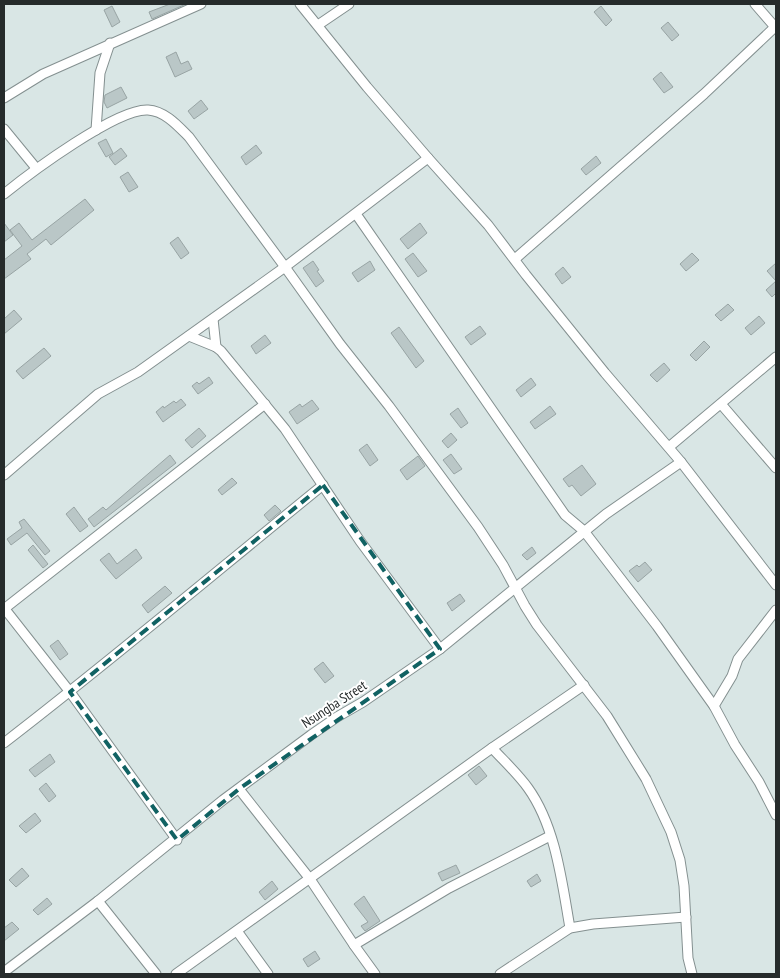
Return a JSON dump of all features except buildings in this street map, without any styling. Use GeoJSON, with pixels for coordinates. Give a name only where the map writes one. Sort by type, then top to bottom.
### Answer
{"type":"FeatureCollection","features":[{"type":"Feature","properties":{"kind":"street"},"geometry":{"type":"LineString","coordinates":[[4,98],[43,74],[201,4]]}},
{"type":"Feature","properties":{"kind":"street"},"geometry":{"type":"LineString","coordinates":[[300,4],[346,62],[488,225],[606,373],[670,447],[776,585]]}},
{"type":"Feature","properties":{"kind":"street"},"geometry":{"type":"LineString","coordinates":[[318,25],[349,4]]}},
{"type":"Feature","properties":{"kind":"street"},"geometry":{"type":"LineString","coordinates":[[515,259],[704,94],[776,27],[755,4]]}},
{"type":"Feature","properties":{"kind":"street"},"geometry":{"type":"LineString","coordinates":[[96,130],[100,73],[110,43]]}},
{"type":"Feature","properties":{"kind":"street"},"geometry":{"type":"LineString","coordinates":[[4,194],[36,168],[96,130],[120,117],[137,111],[149,110],[170,119],[189,137],[340,344],[389,406],[478,527],[503,565],[537,625],[607,716],[646,779],[671,832],[680,860],[684,886],[688,958],[692,974]]}},
{"type":"Feature","properties":{"kind":"street"},"geometry":{"type":"LineString","coordinates":[[4,129],[36,168]]}},
{"type":"Feature","properties":{"kind":"street"},"geometry":{"type":"LineString","coordinates":[[4,475],[98,394],[138,372],[213,319],[356,214],[428,158]]}},
{"type":"Feature","properties":{"kind":"street"},"geometry":{"type":"LineString","coordinates":[[356,214],[565,515],[584,531],[657,626],[714,706],[734,745],[759,782],[776,815]]}},
{"type":"Feature","properties":{"kind":"street"},"geometry":{"type":"LineString","coordinates":[[213,319],[216,347]]}},
{"type":"Feature","properties":{"kind":"street"},"geometry":{"type":"LineString","coordinates":[[189,336],[221,351],[285,428],[360,541],[440,649]]}},
{"type":"Feature","properties":{"kind":"street"},"geometry":{"type":"LineString","coordinates":[[670,447],[776,356]]}},
{"type":"Feature","properties":{"kind":"street"},"geometry":{"type":"LineString","coordinates":[[176,840],[70,692],[4,608],[265,404]]}},
{"type":"Feature","properties":{"kind":"street"},"geometry":{"type":"LineString","coordinates":[[721,404],[776,468]]}},
{"type":"Feature","properties":{"kind":"street","name":"Nsungba Street"},"geometry":{"type":"LineString","coordinates":[[4,972],[98,902],[239,789],[311,735],[440,649],[584,531],[681,462]]}},
{"type":"Feature","properties":{"kind":"street"},"geometry":{"type":"LineString","coordinates":[[4,743],[70,692],[203,581],[323,485]]}},
{"type":"Feature","properties":{"kind":"street"},"geometry":{"type":"LineString","coordinates":[[714,706],[732,676],[738,659],[776,610]]}},
{"type":"Feature","properties":{"kind":"street"},"geometry":{"type":"LineString","coordinates":[[176,974],[492,748],[584,685]]}},
{"type":"Feature","properties":{"kind":"street"},"geometry":{"type":"LineString","coordinates":[[492,748],[528,788],[543,815],[562,881],[570,928]]}},
{"type":"Feature","properties":{"kind":"street"},"geometry":{"type":"LineString","coordinates":[[239,789],[310,878],[375,974]]}},
{"type":"Feature","properties":{"kind":"street"},"geometry":{"type":"LineString","coordinates":[[354,945],[449,888],[550,836]]}},
{"type":"Feature","properties":{"kind":"street"},"geometry":{"type":"LineString","coordinates":[[98,902],[156,974]]}},
{"type":"Feature","properties":{"kind":"street"},"geometry":{"type":"LineString","coordinates":[[500,974],[570,928],[593,924],[686,917]]}},
{"type":"Feature","properties":{"kind":"street"},"geometry":{"type":"LineString","coordinates":[[237,931],[268,974]]}},
{"type":"Feature","properties":{"kind":"highlighted area"},"geometry":{"type":"Polygon","coordinates":[[[323,485],[440,649],[239,789],[177,840],[70,692],[323,485]]]}}]}
